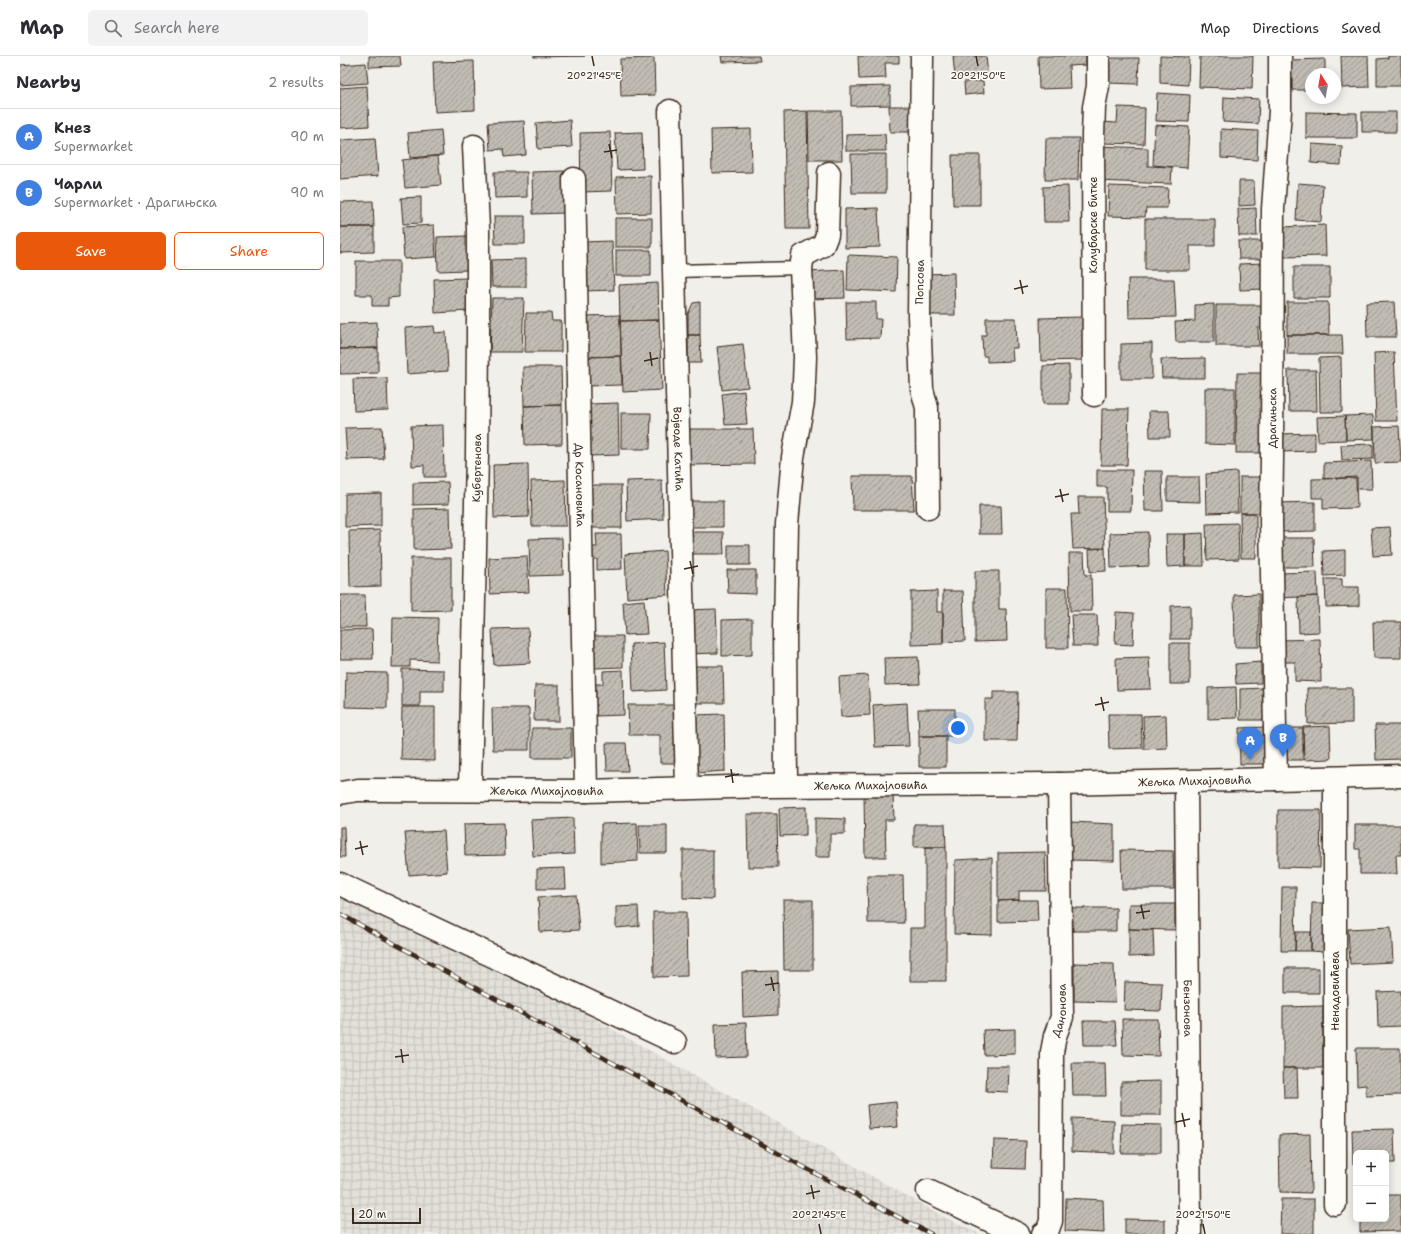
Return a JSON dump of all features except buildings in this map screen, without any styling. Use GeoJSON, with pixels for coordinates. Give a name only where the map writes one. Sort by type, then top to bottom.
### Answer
{"type":"FeatureCollection","features":[{"type":"Feature","properties":{"kind":"street","name":"Попсова"},"geometry":{"type":"LineString","coordinates":[[922,56],[919,316],[922,389],[927,419],[928,508]]}},
{"type":"Feature","properties":{"kind":"street","name":"Колубарске битке"},"geometry":{"type":"LineString","coordinates":[[1094,395],[1093,135],[1094,107],[1098,86],[1098,56]]}},
{"type":"Feature","properties":{"kind":"street","name":"Драгињска"},"geometry":{"type":"LineString","coordinates":[[1276,779],[1271,522],[1273,209],[1280,111],[1280,56]]}},
{"type":"Feature","properties":{"kind":"street","name":"Војводе Катића"},"geometry":{"type":"LineString","coordinates":[[670,111],[687,788]]}},
{"type":"Feature","properties":{"kind":"street","name":"Кубертенова"},"geometry":{"type":"LineString","coordinates":[[470,790],[478,343],[478,228],[474,146]]}},
{"type":"Feature","properties":{"kind":"street"},"geometry":{"type":"LineString","coordinates":[[786,786],[787,524],[793,457],[803,402],[805,357],[801,268],[803,256],[823,245],[827,235],[829,173]]}},
{"type":"Feature","properties":{"kind":"street","name":"Др Косановића"},"geometry":{"type":"LineString","coordinates":[[574,179],[586,790]]}},
{"type":"Feature","properties":{"kind":"street","name":"Жељка Михајловића"},"geometry":{"type":"LineString","coordinates":[[340,793],[358,790],[586,790],[786,786],[1060,784],[1401,776]]}},
{"type":"Feature","properties":{"kind":"street","name":"Ненадовићева"},"geometry":{"type":"LineString","coordinates":[[1335,778],[1335,1204]]}},
{"type":"Feature","properties":{"kind":"street","name":"Бензонова"},"geometry":{"type":"LineString","coordinates":[[1186,782],[1190,1234]]}},
{"type":"Feature","properties":{"kind":"street","name":"Данонова"},"geometry":{"type":"LineString","coordinates":[[1044,1234],[1047,1232],[1051,1221],[1052,1052],[1055,1036],[1062,1017],[1060,784]]}},
{"type":"Feature","properties":{"kind":"street"},"geometry":{"type":"LineString","coordinates":[[340,884],[675,1042]]}},
{"type":"Feature","properties":{"kind":"street"},"geometry":{"type":"LineString","coordinates":[[928,1190],[1018,1234]]}},
{"type":"Feature","properties":{"kind":"lane"},"geometry":{"type":"LineString","coordinates":[[674,271],[801,268]]}},
{"type":"Feature","properties":{"kind":"shaded area"},"geometry":{"type":"Polygon","coordinates":[[[340,875],[944,1217],[981,1234],[340,1234],[340,875]]]}},
{"type":"Feature","properties":{"kind":"railway"},"geometry":{"type":"LineString","coordinates":[[340,914],[820,1176],[931,1234]]}},
{"type":"Feature","properties":{"kind":"place","name":"Чарли"},"geometry":{"type":"Point","coordinates":[1283,757]}},
{"type":"Feature","properties":{"kind":"place","name":"Кнез"},"geometry":{"type":"Point","coordinates":[1250,760]}}]}
